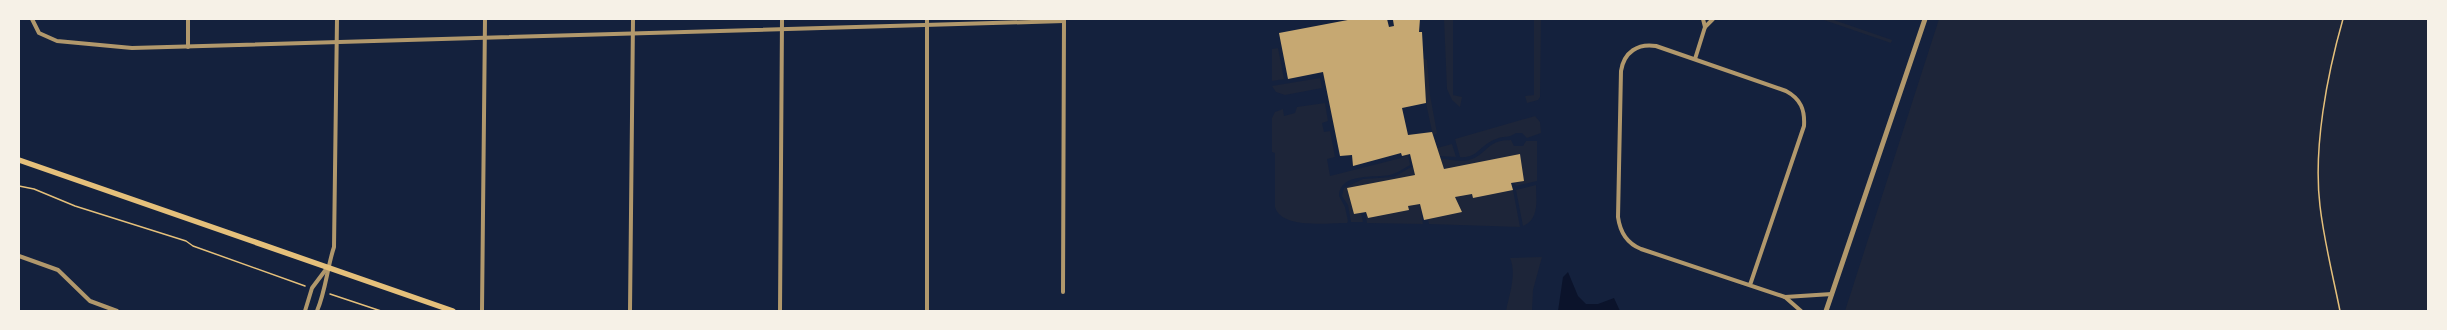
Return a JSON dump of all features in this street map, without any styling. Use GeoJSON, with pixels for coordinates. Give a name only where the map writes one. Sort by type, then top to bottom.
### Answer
{"type":"FeatureCollection","features":[{"type":"Feature","properties":{"kind":"main road"},"geometry":{"type":"LineString","coordinates":[[19,160],[453,311]]}},
{"type":"Feature","properties":{"kind":"street"},"geometry":{"type":"LineString","coordinates":[[32,19],[39,33],[57,41],[132,48],[782,29],[927,21],[1064,20],[1063,292]]}},
{"type":"Feature","properties":{"kind":"street"},"geometry":{"type":"LineString","coordinates":[[188,19],[188,46]]}},
{"type":"Feature","properties":{"kind":"street"},"geometry":{"type":"LineString","coordinates":[[317,311],[325,292],[327,268],[334,247],[337,19]]}},
{"type":"Feature","properties":{"kind":"street"},"geometry":{"type":"LineString","coordinates":[[482,311],[485,19]]}},
{"type":"Feature","properties":{"kind":"street"},"geometry":{"type":"LineString","coordinates":[[630,311],[633,19]]}},
{"type":"Feature","properties":{"kind":"street"},"geometry":{"type":"LineString","coordinates":[[780,311],[782,19]]}},
{"type":"Feature","properties":{"kind":"street"},"geometry":{"type":"LineString","coordinates":[[1703,19],[1705,27]]}},
{"type":"Feature","properties":{"kind":"street"},"geometry":{"type":"LineString","coordinates":[[1695,59],[1705,27],[1713,19]]}},
{"type":"Feature","properties":{"kind":"street"},"geometry":{"type":"LineString","coordinates":[[1826,311],[1925,19]]}},
{"type":"Feature","properties":{"kind":"street"},"geometry":{"type":"LineString","coordinates":[[927,21],[927,311]]}},
{"type":"Feature","properties":{"kind":"street"},"geometry":{"type":"LineString","coordinates":[[1750,285],[1804,126],[1804,110],[1798,99],[1786,91],[1695,59],[1649,45],[1634,49],[1622,63],[1619,224],[1624,236],[1635,246],[1785,297],[1801,311]]}},
{"type":"Feature","properties":{"kind":"street"},"geometry":{"type":"LineString","coordinates":[[19,256],[58,270],[90,301],[117,311]]}},
{"type":"Feature","properties":{"kind":"street"},"geometry":{"type":"LineString","coordinates":[[306,311],[312,288],[327,268]]}},
{"type":"Feature","properties":{"kind":"street"},"geometry":{"type":"LineString","coordinates":[[1785,297],[1832,294]]}},
{"type":"Feature","properties":{"kind":"path"},"geometry":{"type":"LineString","coordinates":[[2340,311],[2320,206],[2318,163],[2326,104],[2343,19]]}},
{"type":"Feature","properties":{"kind":"path"},"geometry":{"type":"LineString","coordinates":[[19,186],[34,189],[75,206],[186,241],[193,246],[300,284]]}},
{"type":"Feature","properties":{"kind":"path"},"geometry":{"type":"LineString","coordinates":[[333,295],[381,311]]}},
{"type":"Feature","properties":{"kind":"shaded area"},"geometry":{"type":"Polygon","coordinates":[[[1444,19],[1453,19],[1453,95],[1462,97],[1460,107],[1452,100],[1447,89],[1444,19]]]}},
{"type":"Feature","properties":{"kind":"shaded area"},"geometry":{"type":"Polygon","coordinates":[[[1534,19],[1541,19],[1540,97],[1538,100],[1527,103],[1525,96],[1534,95],[1534,19]]]}},
{"type":"Feature","properties":{"kind":"shaded area"},"geometry":{"type":"Polygon","coordinates":[[[1821,19],[1831,19],[1892,40],[1891,43],[1821,19]]]}},
{"type":"Feature","properties":{"kind":"shaded area"},"geometry":{"type":"Polygon","coordinates":[[[1939,19],[2428,19],[2428,311],[1845,311],[1939,19]]]}},
{"type":"Feature","properties":{"kind":"shaded area"},"geometry":{"type":"Polygon","coordinates":[[[1278,48],[1284,79],[1272,81],[1272,49],[1278,48]]]}},
{"type":"Feature","properties":{"kind":"shaded area"},"geometry":{"type":"Polygon","coordinates":[[[1422,58],[1427,60],[1430,95],[1437,133],[1433,136],[1426,103],[1422,58]]]}},
{"type":"Feature","properties":{"kind":"shaded area"},"geometry":{"type":"Polygon","coordinates":[[[1320,78],[1322,88],[1285,95],[1276,92],[1272,86],[1320,78]]]}},
{"type":"Feature","properties":{"kind":"shaded area"},"geometry":{"type":"Polygon","coordinates":[[[1325,103],[1328,121],[1322,123],[1324,132],[1330,131],[1335,157],[1327,159],[1330,176],[1401,158],[1408,154],[1410,165],[1390,175],[1360,178],[1345,183],[1341,188],[1339,196],[1345,207],[1348,221],[1347,223],[1317,224],[1295,222],[1286,219],[1279,214],[1275,207],[1275,153],[1272,152],[1272,118],[1275,112],[1283,109],[1284,116],[1295,113],[1297,107],[1325,103]]]}},
{"type":"Feature","properties":{"kind":"shaded area"},"geometry":{"type":"Polygon","coordinates":[[[1535,116],[1540,122],[1541,133],[1527,138],[1522,133],[1516,133],[1499,138],[1486,144],[1471,156],[1460,157],[1455,139],[1535,116]]]}},
{"type":"Feature","properties":{"kind":"shaded area"},"geometry":{"type":"Polygon","coordinates":[[[1511,140],[1514,146],[1523,146],[1526,141],[1537,141],[1537,181],[1516,186],[1514,182],[1522,167],[1520,154],[1444,169],[1440,159],[1461,161],[1472,159],[1497,142],[1511,140]]]}},
{"type":"Feature","properties":{"kind":"shaded area"},"geometry":{"type":"Polygon","coordinates":[[[1452,144],[1456,157],[1439,156],[1437,148],[1452,144]]]}},
{"type":"Feature","properties":{"kind":"shaded area"},"geometry":{"type":"Polygon","coordinates":[[[1413,166],[1415,175],[1348,188],[1354,214],[1361,213],[1363,222],[1351,222],[1348,205],[1342,196],[1344,188],[1363,179],[1394,177],[1413,166]]]}},
{"type":"Feature","properties":{"kind":"shaded area"},"geometry":{"type":"Polygon","coordinates":[[[1536,185],[1535,214],[1528,223],[1523,226],[1516,190],[1536,185]]]}},
{"type":"Feature","properties":{"kind":"shaded area"},"geometry":{"type":"Polygon","coordinates":[[[1513,190],[1520,227],[1429,224],[1428,219],[1462,212],[1455,197],[1472,194],[1473,198],[1513,190]]]}},
{"type":"Feature","properties":{"kind":"shaded area"},"geometry":{"type":"Polygon","coordinates":[[[1420,204],[1423,224],[1367,223],[1365,212],[1368,218],[1409,210],[1408,206],[1420,204]]]}},
{"type":"Feature","properties":{"kind":"shaded area"},"geometry":{"type":"Polygon","coordinates":[[[1542,257],[1533,290],[1532,311],[1506,311],[1513,278],[1510,258],[1542,257]]]}},
{"type":"Feature","properties":{"kind":"shaded area"},"geometry":{"type":"Polygon","coordinates":[[[1568,272],[1578,296],[1586,304],[1598,304],[1614,298],[1620,311],[1558,311],[1563,277],[1568,272]]]}},
{"type":"Feature","properties":{"kind":"building"},"geometry":{"type":"Polygon","coordinates":[[[1353,19],[1387,19],[1389,27],[1394,26],[1393,20],[1420,19],[1419,32],[1422,32],[1426,103],[1402,108],[1408,135],[1432,132],[1444,169],[1520,154],[1524,181],[1511,183],[1513,190],[1473,198],[1472,194],[1455,197],[1462,212],[1424,220],[1420,204],[1408,206],[1409,210],[1368,218],[1366,212],[1354,214],[1347,188],[1415,175],[1410,154],[1402,156],[1401,153],[1353,166],[1352,155],[1340,156],[1323,72],[1288,79],[1279,33],[1353,19]]]}}]}
